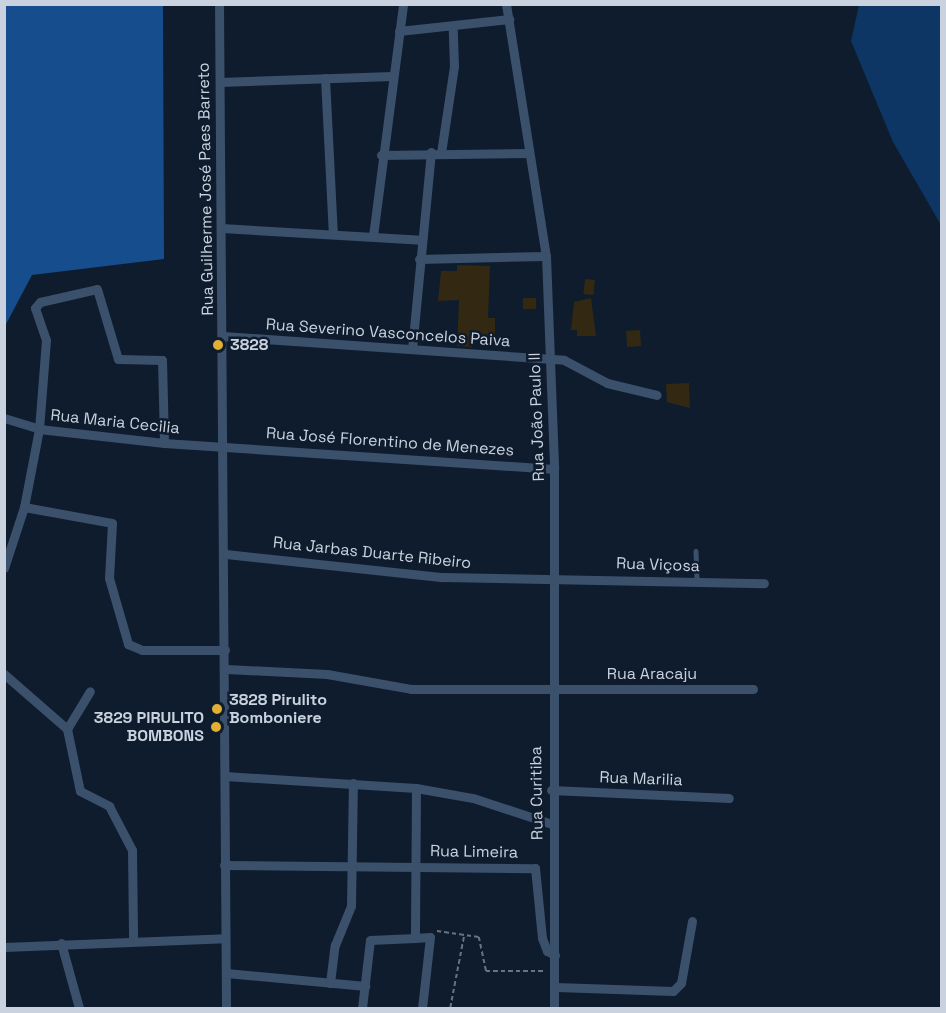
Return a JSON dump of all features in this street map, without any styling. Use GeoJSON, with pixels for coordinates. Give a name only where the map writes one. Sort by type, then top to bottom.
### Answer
{"type":"FeatureCollection","features":[{"type":"Feature","properties":{"kind":"street","name":"Rua Guilherme José Paes Barreto"},"geometry":{"type":"LineString","coordinates":[[219,4],[226,554],[224,866],[226,1008]]}},
{"type":"Feature","properties":{"kind":"street"},"geometry":{"type":"LineString","coordinates":[[373,236],[381,155],[403,4]]}},
{"type":"Feature","properties":{"kind":"street","name":"Rua João Paulo II"},"geometry":{"type":"LineString","coordinates":[[506,4],[546,256],[554,469],[552,577]]}},
{"type":"Feature","properties":{"kind":"street"},"geometry":{"type":"LineString","coordinates":[[399,31],[453,28],[509,20]]}},
{"type":"Feature","properties":{"kind":"street"},"geometry":{"type":"LineString","coordinates":[[441,153],[454,66],[453,28]]}},
{"type":"Feature","properties":{"kind":"street"},"geometry":{"type":"LineString","coordinates":[[220,82],[392,75]]}},
{"type":"Feature","properties":{"kind":"street"},"geometry":{"type":"LineString","coordinates":[[325,78],[333,234]]}},
{"type":"Feature","properties":{"kind":"street"},"geometry":{"type":"LineString","coordinates":[[381,155],[431,152],[529,153]]}},
{"type":"Feature","properties":{"kind":"street"},"geometry":{"type":"LineString","coordinates":[[412,349],[431,152]]}},
{"type":"Feature","properties":{"kind":"street"},"geometry":{"type":"LineString","coordinates":[[221,228],[421,240]]}},
{"type":"Feature","properties":{"kind":"street"},"geometry":{"type":"LineString","coordinates":[[419,259],[546,256]]}},
{"type":"Feature","properties":{"kind":"street"},"geometry":{"type":"LineString","coordinates":[[4,568],[24,507],[39,429],[46,340],[35,308],[93,288],[105,307],[118,359],[154,358],[164,364],[164,443]]}},
{"type":"Feature","properties":{"kind":"street","name":"Rua Severino Vasconcelos Paiva"},"geometry":{"type":"LineString","coordinates":[[223,336],[551,361],[564,360],[607,383],[657,395]]}},
{"type":"Feature","properties":{"kind":"street","name":"Rua Maria Cecilia"},"geometry":{"type":"LineString","coordinates":[[4,418],[39,429],[164,443],[225,445]]}},
{"type":"Feature","properties":{"kind":"street","name":"Rua José Florentino de Menezes"},"geometry":{"type":"LineString","coordinates":[[225,445],[554,469]]}},
{"type":"Feature","properties":{"kind":"street"},"geometry":{"type":"LineString","coordinates":[[24,507],[112,523],[109,578],[128,644],[142,650],[225,650]]}},
{"type":"Feature","properties":{"kind":"street","name":"Rua Jarbas Duarte Ribeiro"},"geometry":{"type":"LineString","coordinates":[[226,554],[443,578],[552,577]]}},
{"type":"Feature","properties":{"kind":"street","name":"Rua Viçosa"},"geometry":{"type":"LineString","coordinates":[[552,577],[764,583]]}},
{"type":"Feature","properties":{"kind":"street","name":"Rua Curitiba"},"geometry":{"type":"LineString","coordinates":[[552,577],[551,790],[554,1008]]}},
{"type":"Feature","properties":{"kind":"street","name":"Rua Aracaju"},"geometry":{"type":"LineString","coordinates":[[226,669],[327,674],[411,689],[753,689]]}},
{"type":"Feature","properties":{"kind":"street"},"geometry":{"type":"LineString","coordinates":[[4,674],[67,729],[83,797],[109,806],[132,850],[133,938]]}},
{"type":"Feature","properties":{"kind":"street"},"geometry":{"type":"LineString","coordinates":[[67,729],[90,691]]}},
{"type":"Feature","properties":{"kind":"street"},"geometry":{"type":"LineString","coordinates":[[225,776],[416,788],[473,798],[552,824]]}},
{"type":"Feature","properties":{"kind":"street"},"geometry":{"type":"LineString","coordinates":[[330,983],[335,945],[350,915],[353,866],[353,783]]}},
{"type":"Feature","properties":{"kind":"street"},"geometry":{"type":"LineString","coordinates":[[415,938],[416,788]]}},
{"type":"Feature","properties":{"kind":"street","name":"Rua Marilia"},"geometry":{"type":"LineString","coordinates":[[551,790],[729,798]]}},
{"type":"Feature","properties":{"kind":"street","name":"Rua Limeira"},"geometry":{"type":"LineString","coordinates":[[224,866],[538,870],[542,938],[547,951],[555,956]]}},
{"type":"Feature","properties":{"kind":"street"},"geometry":{"type":"LineString","coordinates":[[555,987],[673,991],[681,983],[692,921]]}},
{"type":"Feature","properties":{"kind":"street"},"geometry":{"type":"LineString","coordinates":[[362,1008],[370,940],[377,937],[430,937],[422,1008]]}},
{"type":"Feature","properties":{"kind":"street"},"geometry":{"type":"LineString","coordinates":[[4,947],[133,938],[225,938]]}},
{"type":"Feature","properties":{"kind":"street"},"geometry":{"type":"LineString","coordinates":[[61,943],[79,1008]]}},
{"type":"Feature","properties":{"kind":"street"},"geometry":{"type":"LineString","coordinates":[[226,973],[365,986]]}},
{"type":"Feature","properties":{"kind":"lane"},"geometry":{"type":"LineString","coordinates":[[696,551],[697,581]]}},
{"type":"Feature","properties":{"kind":"path"},"geometry":{"type":"LineString","coordinates":[[430,937],[436,931],[480,938],[486,971],[555,972]]}},
{"type":"Feature","properties":{"kind":"path"},"geometry":{"type":"LineString","coordinates":[[450,1008],[464,934]]}},
{"type":"Feature","properties":{"kind":"shaded area"},"geometry":{"type":"Polygon","coordinates":[[[5,4],[163,5],[164,259],[32,275],[5,326],[5,4]]]}},
{"type":"Feature","properties":{"kind":"shaded area"},"geometry":{"type":"Polygon","coordinates":[[[859,5],[941,5],[941,225],[893,142],[851,41],[859,5]]]}},
{"type":"Feature","properties":{"kind":"building"},"geometry":{"type":"Polygon","coordinates":[[[457,265],[490,266],[488,318],[495,318],[495,337],[472,337],[472,347],[457,346],[459,300],[438,301],[441,271],[457,271],[457,265]]]}},
{"type":"Feature","properties":{"kind":"building"},"geometry":{"type":"Polygon","coordinates":[[[585,279],[595,280],[593,295],[583,294],[585,279]]]}},
{"type":"Feature","properties":{"kind":"building"},"geometry":{"type":"Polygon","coordinates":[[[523,298],[536,298],[536,309],[523,309],[523,298]]]}},
{"type":"Feature","properties":{"kind":"building"},"geometry":{"type":"Polygon","coordinates":[[[591,298],[596,336],[577,336],[577,330],[571,330],[574,302],[591,298]]]}},
{"type":"Feature","properties":{"kind":"building"},"geometry":{"type":"Polygon","coordinates":[[[640,330],[641,346],[627,347],[626,331],[640,330]]]}},
{"type":"Feature","properties":{"kind":"building"},"geometry":{"type":"Polygon","coordinates":[[[689,383],[690,408],[667,402],[666,384],[689,383]]]}},
{"type":"Feature","properties":{"kind":"place","name":"3828"},"geometry":{"type":"Point","coordinates":[218,345]}},
{"type":"Feature","properties":{"kind":"place","name":"3828 Pirulito Bomboniere"},"geometry":{"type":"Point","coordinates":[217,709]}},
{"type":"Feature","properties":{"kind":"place","name":"3829 PIRULITO BOMBONS"},"geometry":{"type":"Point","coordinates":[216,727]}}]}
